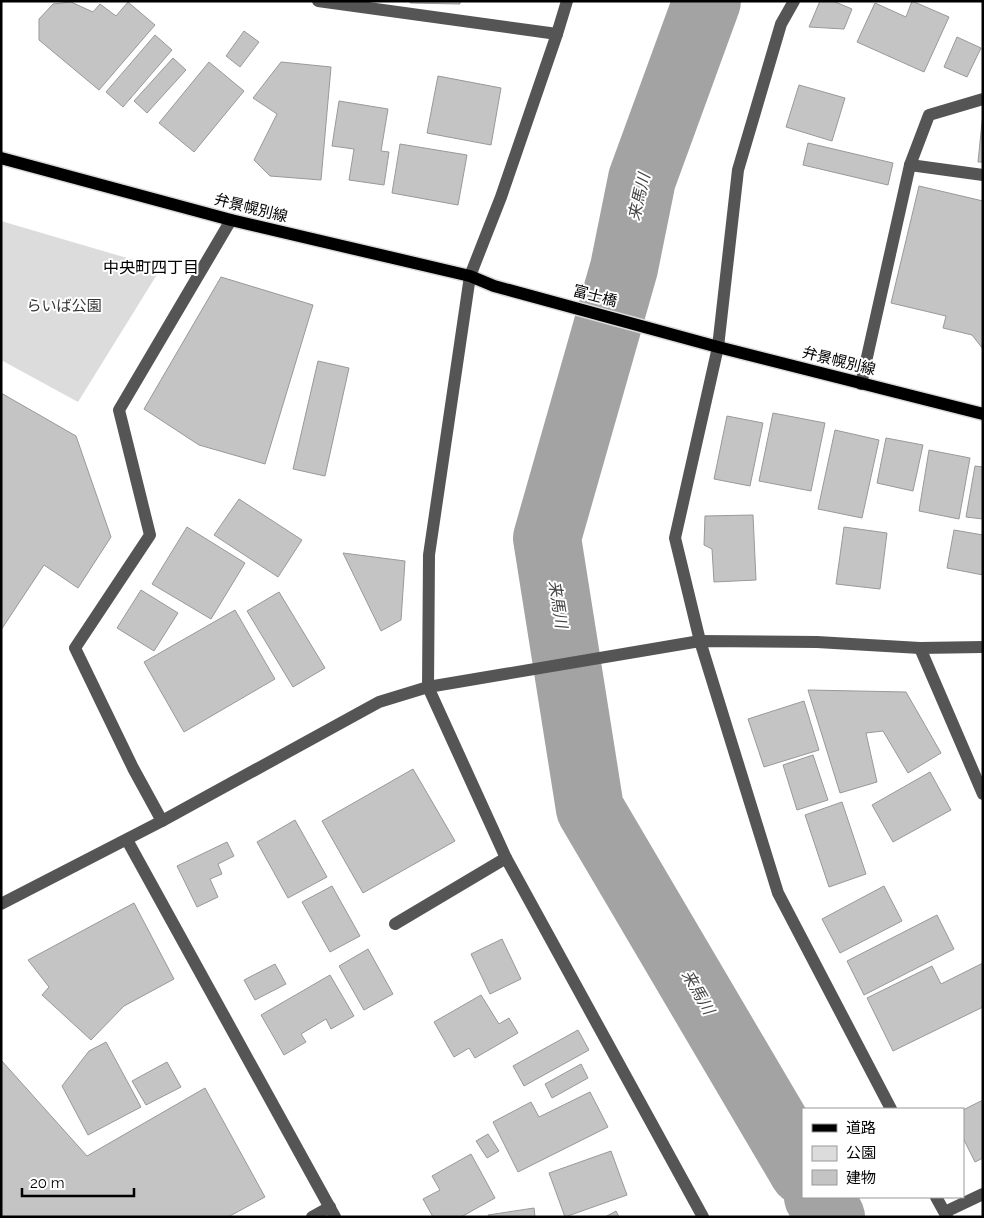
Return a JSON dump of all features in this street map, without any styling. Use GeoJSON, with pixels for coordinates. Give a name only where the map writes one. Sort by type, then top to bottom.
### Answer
{"type":"FeatureCollection","features":[{"type":"Feature","properties":{"kind":"main road","name":"弁景幌別線"},"geometry":{"type":"LineString","coordinates":[[1,158],[231,220],[470,276],[494,286]]}},
{"type":"Feature","properties":{"kind":"main road","name":"富士橋"},"geometry":{"type":"LineString","coordinates":[[494,286],[689,338]]}},
{"type":"Feature","properties":{"kind":"main road","name":"弁景幌別線"},"geometry":{"type":"LineString","coordinates":[[689,338],[983,414]]}},
{"type":"Feature","properties":{"kind":"street"},"geometry":{"type":"LineString","coordinates":[[318,1],[557,34]]}},
{"type":"Feature","properties":{"kind":"street"},"geometry":{"type":"LineString","coordinates":[[567,1],[502,196],[470,276],[430,555],[428,687],[506,858],[703,1217]]}},
{"type":"Feature","properties":{"kind":"street"},"geometry":{"type":"LineString","coordinates":[[794,1],[781,24],[738,170],[718,347],[675,538],[700,640],[778,892],[890,1108]]}},
{"type":"Feature","properties":{"kind":"street"},"geometry":{"type":"LineString","coordinates":[[861,384],[910,165],[929,115],[983,99]]}},
{"type":"Feature","properties":{"kind":"street"},"geometry":{"type":"LineString","coordinates":[[910,165],[983,175]]}},
{"type":"Feature","properties":{"kind":"street"},"geometry":{"type":"LineString","coordinates":[[162,821],[133,768],[75,648],[150,535],[118,410],[231,220]]}},
{"type":"Feature","properties":{"kind":"street"},"geometry":{"type":"LineString","coordinates":[[1,904],[127,840],[379,702],[428,687],[700,640],[817,642],[920,648],[983,647]]}},
{"type":"Feature","properties":{"kind":"street"},"geometry":{"type":"LineString","coordinates":[[920,648],[983,794]]}},
{"type":"Feature","properties":{"kind":"street"},"geometry":{"type":"LineString","coordinates":[[127,840],[332,1212],[312,1217]]}},
{"type":"Feature","properties":{"kind":"street"},"geometry":{"type":"LineString","coordinates":[[394,924],[506,858]]}},
{"type":"Feature","properties":{"kind":"street"},"geometry":{"type":"LineString","coordinates":[[937,1198],[946,1215],[983,1194]]}},
{"type":"Feature","properties":{"kind":"green space","name":"らいば公園"},"geometry":{"type":"Polygon","coordinates":[[[1,221],[161,268],[78,402],[1,360],[1,221]]]}},
{"type":"Feature","properties":{"kind":"building"},"geometry":{"type":"Polygon","coordinates":[[[410,1],[460,1],[460,4],[410,3],[410,1]]]}},
{"type":"Feature","properties":{"kind":"building"},"geometry":{"type":"Polygon","coordinates":[[[820,1],[833,1],[852,9],[844,29],[809,27],[820,1]]]}},
{"type":"Feature","properties":{"kind":"building"},"geometry":{"type":"Polygon","coordinates":[[[912,1],[949,17],[924,72],[857,42],[875,3],[906,17],[912,1]]]}},
{"type":"Feature","properties":{"kind":"building"},"geometry":{"type":"Polygon","coordinates":[[[71,2],[93,12],[100,4],[116,16],[128,2],[155,25],[99,90],[39,40],[39,19],[53,4],[71,2]]]}},
{"type":"Feature","properties":{"kind":"building"},"geometry":{"type":"Polygon","coordinates":[[[244,31],[259,42],[240,67],[226,56],[244,31]]]}},
{"type":"Feature","properties":{"kind":"building"},"geometry":{"type":"Polygon","coordinates":[[[155,35],[172,50],[123,107],[106,92],[155,35]]]}},
{"type":"Feature","properties":{"kind":"building"},"geometry":{"type":"Polygon","coordinates":[[[957,37],[981,48],[967,77],[944,67],[957,37]]]}},
{"type":"Feature","properties":{"kind":"building"},"geometry":{"type":"Polygon","coordinates":[[[173,58],[186,70],[147,113],[134,101],[173,58]]]}},
{"type":"Feature","properties":{"kind":"building"},"geometry":{"type":"Polygon","coordinates":[[[209,62],[244,91],[194,152],[159,123],[209,62]]]}},
{"type":"Feature","properties":{"kind":"building"},"geometry":{"type":"Polygon","coordinates":[[[281,62],[331,67],[321,180],[270,176],[254,160],[277,114],[253,98],[281,62]]]}},
{"type":"Feature","properties":{"kind":"building"},"geometry":{"type":"Polygon","coordinates":[[[438,76],[501,88],[491,145],[427,133],[438,76]]]}},
{"type":"Feature","properties":{"kind":"building"},"geometry":{"type":"Polygon","coordinates":[[[799,85],[845,98],[832,141],[786,127],[799,85]]]}},
{"type":"Feature","properties":{"kind":"building"},"geometry":{"type":"Polygon","coordinates":[[[339,101],[388,109],[381,151],[389,152],[384,185],[349,180],[354,149],[332,146],[339,101]]]}},
{"type":"Feature","properties":{"kind":"building"},"geometry":{"type":"Polygon","coordinates":[[[983,113],[983,162],[978,162],[983,113]]]}},
{"type":"Feature","properties":{"kind":"building"},"geometry":{"type":"Polygon","coordinates":[[[808,143],[893,163],[888,185],[803,165],[808,143]]]}},
{"type":"Feature","properties":{"kind":"building"},"geometry":{"type":"Polygon","coordinates":[[[400,144],[467,155],[458,205],[392,193],[400,144]]]}},
{"type":"Feature","properties":{"kind":"building"},"geometry":{"type":"Polygon","coordinates":[[[919,186],[983,201],[983,349],[972,335],[943,328],[946,316],[891,303],[919,186]]]}},
{"type":"Feature","properties":{"kind":"building"},"geometry":{"type":"Polygon","coordinates":[[[221,277],[313,305],[265,464],[199,445],[144,409],[221,277]]]}},
{"type":"Feature","properties":{"kind":"building"},"geometry":{"type":"Polygon","coordinates":[[[318,361],[349,368],[325,476],[293,469],[318,361]]]}},
{"type":"Feature","properties":{"kind":"building"},"geometry":{"type":"Polygon","coordinates":[[[1,393],[76,436],[111,537],[78,588],[44,565],[1,630],[1,393]]]}},
{"type":"Feature","properties":{"kind":"building"},"geometry":{"type":"Polygon","coordinates":[[[773,413],[825,423],[811,491],[759,481],[773,413]]]}},
{"type":"Feature","properties":{"kind":"building"},"geometry":{"type":"Polygon","coordinates":[[[727,416],[763,423],[750,486],[714,479],[727,416]]]}},
{"type":"Feature","properties":{"kind":"building"},"geometry":{"type":"Polygon","coordinates":[[[835,430],[879,440],[862,518],[818,509],[835,430]]]}},
{"type":"Feature","properties":{"kind":"building"},"geometry":{"type":"Polygon","coordinates":[[[886,438],[923,445],[913,491],[877,483],[886,438]]]}},
{"type":"Feature","properties":{"kind":"building"},"geometry":{"type":"Polygon","coordinates":[[[929,450],[970,458],[959,519],[919,511],[929,450]]]}},
{"type":"Feature","properties":{"kind":"building"},"geometry":{"type":"Polygon","coordinates":[[[975,466],[983,467],[983,519],[966,517],[975,466]]]}},
{"type":"Feature","properties":{"kind":"building"},"geometry":{"type":"Polygon","coordinates":[[[239,499],[302,540],[278,577],[214,535],[239,499]]]}},
{"type":"Feature","properties":{"kind":"building"},"geometry":{"type":"Polygon","coordinates":[[[753,515],[756,580],[714,582],[712,549],[704,545],[705,516],[753,515]]]}},
{"type":"Feature","properties":{"kind":"building"},"geometry":{"type":"Polygon","coordinates":[[[187,527],[245,563],[211,619],[152,584],[187,527]]]}},
{"type":"Feature","properties":{"kind":"building"},"geometry":{"type":"Polygon","coordinates":[[[844,527],[887,533],[880,589],[836,584],[844,527]]]}},
{"type":"Feature","properties":{"kind":"building"},"geometry":{"type":"Polygon","coordinates":[[[954,530],[983,535],[983,575],[947,568],[954,530]]]}},
{"type":"Feature","properties":{"kind":"building"},"geometry":{"type":"Polygon","coordinates":[[[343,553],[405,561],[401,620],[381,631],[343,553]]]}},
{"type":"Feature","properties":{"kind":"building"},"geometry":{"type":"Polygon","coordinates":[[[141,590],[178,613],[154,651],[117,628],[141,590]]]}},
{"type":"Feature","properties":{"kind":"building"},"geometry":{"type":"Polygon","coordinates":[[[279,592],[325,668],[293,687],[247,611],[279,592]]]}},
{"type":"Feature","properties":{"kind":"building"},"geometry":{"type":"Polygon","coordinates":[[[235,610],[275,679],[184,732],[144,662],[235,610]]]}},
{"type":"Feature","properties":{"kind":"building"},"geometry":{"type":"Polygon","coordinates":[[[808,690],[906,692],[941,753],[908,773],[883,731],[866,733],[877,782],[840,793],[808,690]]]}},
{"type":"Feature","properties":{"kind":"building"},"geometry":{"type":"Polygon","coordinates":[[[804,701],[819,750],[764,767],[748,719],[804,701]]]}},
{"type":"Feature","properties":{"kind":"building"},"geometry":{"type":"Polygon","coordinates":[[[813,755],[828,800],[797,810],[783,765],[813,755]]]}},
{"type":"Feature","properties":{"kind":"building"},"geometry":{"type":"Polygon","coordinates":[[[413,769],[455,841],[363,893],[322,821],[413,769]]]}},
{"type":"Feature","properties":{"kind":"building"},"geometry":{"type":"Polygon","coordinates":[[[930,772],[951,810],[893,842],[872,805],[930,772]]]}},
{"type":"Feature","properties":{"kind":"building"},"geometry":{"type":"Polygon","coordinates":[[[842,802],[866,874],[829,887],[805,815],[842,802]]]}},
{"type":"Feature","properties":{"kind":"building"},"geometry":{"type":"Polygon","coordinates":[[[295,820],[327,877],[288,898],[257,842],[295,820]]]}},
{"type":"Feature","properties":{"kind":"building"},"geometry":{"type":"Polygon","coordinates":[[[227,842],[234,856],[218,864],[222,874],[210,879],[218,897],[197,907],[177,866],[227,842]]]}},
{"type":"Feature","properties":{"kind":"building"},"geometry":{"type":"Polygon","coordinates":[[[332,886],[360,936],[330,952],[302,902],[332,886]]]}},
{"type":"Feature","properties":{"kind":"building"},"geometry":{"type":"Polygon","coordinates":[[[884,886],[902,921],[840,953],[822,919],[884,886]]]}},
{"type":"Feature","properties":{"kind":"building"},"geometry":{"type":"Polygon","coordinates":[[[134,903],[174,979],[124,1006],[91,1040],[42,995],[49,987],[28,960],[134,903]]]}},
{"type":"Feature","properties":{"kind":"building"},"geometry":{"type":"Polygon","coordinates":[[[937,915],[954,949],[864,995],[847,961],[937,915]]]}},
{"type":"Feature","properties":{"kind":"building"},"geometry":{"type":"Polygon","coordinates":[[[502,939],[521,979],[490,994],[471,954],[502,939]]]}},
{"type":"Feature","properties":{"kind":"building"},"geometry":{"type":"Polygon","coordinates":[[[368,949],[393,994],[364,1010],[339,966],[368,949]]]}},
{"type":"Feature","properties":{"kind":"building"},"geometry":{"type":"Polygon","coordinates":[[[983,963],[983,1007],[893,1051],[867,998],[932,966],[941,984],[983,963]]]}},
{"type":"Feature","properties":{"kind":"building"},"geometry":{"type":"Polygon","coordinates":[[[275,964],[286,984],[255,1000],[244,980],[275,964]]]}},
{"type":"Feature","properties":{"kind":"building"},"geometry":{"type":"Polygon","coordinates":[[[330,975],[354,1016],[331,1029],[326,1019],[301,1034],[306,1042],[284,1055],[261,1015],[330,975]]]}},
{"type":"Feature","properties":{"kind":"building"},"geometry":{"type":"Polygon","coordinates":[[[481,995],[499,1024],[509,1018],[518,1033],[475,1058],[469,1048],[454,1057],[434,1022],[481,995]]]}},
{"type":"Feature","properties":{"kind":"building"},"geometry":{"type":"Polygon","coordinates":[[[578,1030],[589,1050],[524,1086],[513,1066],[578,1030]]]}},
{"type":"Feature","properties":{"kind":"building"},"geometry":{"type":"Polygon","coordinates":[[[106,1042],[141,1107],[88,1135],[62,1086],[89,1051],[106,1042]]]}},
{"type":"Feature","properties":{"kind":"building"},"geometry":{"type":"Polygon","coordinates":[[[1,1060],[87,1156],[205,1088],[265,1197],[228,1217],[1,1217],[1,1060]]]}},
{"type":"Feature","properties":{"kind":"building"},"geometry":{"type":"Polygon","coordinates":[[[167,1062],[181,1087],[146,1105],[132,1081],[167,1062]]]}},
{"type":"Feature","properties":{"kind":"building"},"geometry":{"type":"Polygon","coordinates":[[[581,1064],[588,1078],[552,1098],[545,1084],[581,1064]]]}},
{"type":"Feature","properties":{"kind":"building"},"geometry":{"type":"Polygon","coordinates":[[[590,1092],[608,1127],[518,1172],[493,1122],[531,1102],[539,1117],[590,1092]]]}},
{"type":"Feature","properties":{"kind":"building"},"geometry":{"type":"Polygon","coordinates":[[[983,1100],[983,1158],[975,1162],[964,1140],[964,1110],[983,1100]]]}},
{"type":"Feature","properties":{"kind":"building"},"geometry":{"type":"Polygon","coordinates":[[[488,1134],[499,1151],[487,1158],[476,1141],[488,1134]]]}},
{"type":"Feature","properties":{"kind":"building"},"geometry":{"type":"Polygon","coordinates":[[[611,1151],[627,1195],[565,1217],[549,1173],[611,1151]]]}},
{"type":"Feature","properties":{"kind":"building"},"geometry":{"type":"Polygon","coordinates":[[[471,1154],[495,1198],[461,1217],[433,1217],[423,1199],[440,1190],[432,1176],[471,1154]]]}},
{"type":"Feature","properties":{"kind":"building"},"geometry":{"type":"Polygon","coordinates":[[[534,1208],[535,1217],[489,1217],[488,1215],[534,1208]]]}},
{"type":"Feature","properties":{"kind":"building"},"geometry":{"type":"Polygon","coordinates":[[[616,1211],[619,1217],[605,1217],[616,1211]]]}},
{"type":"Feature","properties":{"kind":"waterway","name":"来馬川"},"geometry":{"type":"LineString","coordinates":[[707,1],[642,179],[624,268],[547,538],[590,809],[802,1169]]}},
{"type":"Feature","properties":{"kind":"waterway","name":"来馬川"},"geometry":{"type":"LineString","coordinates":[[819,1198],[831,1217]]}},
{"type":"Feature","properties":{"kind":"district","name":"中央町四丁目"},"geometry":{"type":"Point","coordinates":[151,267]}}]}
